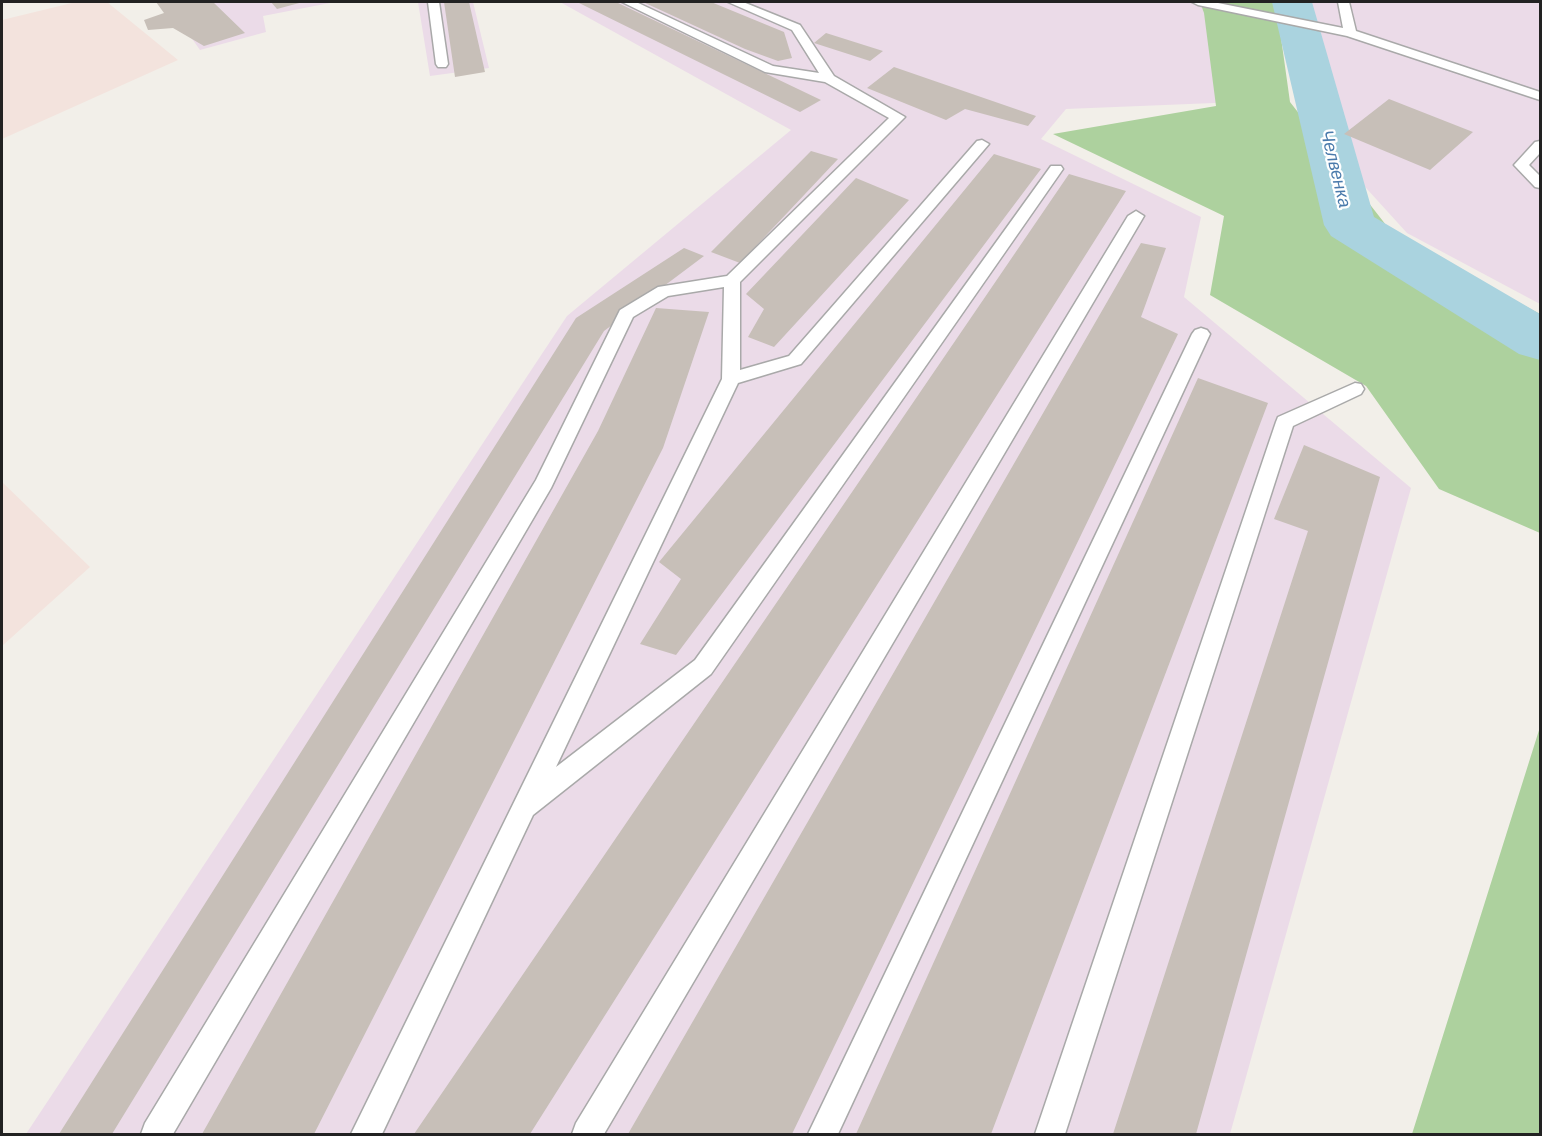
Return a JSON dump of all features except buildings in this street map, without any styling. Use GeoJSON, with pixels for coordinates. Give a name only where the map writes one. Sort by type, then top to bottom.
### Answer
{"type":"FeatureCollection","features":[{"type":"Feature","properties":{"kind":"lane"},"geometry":{"type":"LineString","coordinates":[[433,2],[442,64]]}},
{"type":"Feature","properties":{"kind":"lane"},"geometry":{"type":"LineString","coordinates":[[156,1134],[544,483],[626,314],[664,291],[732,281],[898,117],[829,79],[770,69],[628,2]]}},
{"type":"Feature","properties":{"kind":"lane"},"geometry":{"type":"LineString","coordinates":[[734,2],[796,28],[829,79]]}},
{"type":"Feature","properties":{"kind":"lane"},"geometry":{"type":"LineString","coordinates":[[1198,2],[1350,33],[1540,96]]}},
{"type":"Feature","properties":{"kind":"lane"},"geometry":{"type":"LineString","coordinates":[[1344,2],[1350,33]]}},
{"type":"Feature","properties":{"kind":"lane"},"geometry":{"type":"LineString","coordinates":[[731,379],[795,360],[982,144]]}},
{"type":"Feature","properties":{"kind":"lane"},"geometry":{"type":"LineString","coordinates":[[1540,145],[1521,165],[1540,184]]}},
{"type":"Feature","properties":{"kind":"lane"},"geometry":{"type":"LineString","coordinates":[[522,809],[703,667],[1056,169]]}},
{"type":"Feature","properties":{"kind":"lane"},"geometry":{"type":"LineString","coordinates":[[586,1134],[1136,216]]}},
{"type":"Feature","properties":{"kind":"lane"},"geometry":{"type":"LineString","coordinates":[[366,1134],[731,379],[732,281]]}},
{"type":"Feature","properties":{"kind":"lane"},"geometry":{"type":"LineString","coordinates":[[823,1134],[1201,334]]}},
{"type":"Feature","properties":{"kind":"lane"},"geometry":{"type":"LineString","coordinates":[[1050,1134],[1285,422],[1355,389]]}},
{"type":"Feature","properties":{"kind":"shaded area"},"geometry":{"type":"Polygon","coordinates":[[[76,2],[107,2],[178,60],[2,139],[2,20],[76,2]]]}},
{"type":"Feature","properties":{"kind":"shaded area"},"geometry":{"type":"Polygon","coordinates":[[[166,2],[335,2],[263,16],[266,32],[200,50],[166,2]]]}},
{"type":"Feature","properties":{"kind":"shaded area"},"geometry":{"type":"Polygon","coordinates":[[[418,2],[473,2],[489,68],[430,76],[418,2]]]}},
{"type":"Feature","properties":{"kind":"shaded area"},"geometry":{"type":"Polygon","coordinates":[[[560,2],[1262,2],[1288,100],[1066,109],[1041,139],[1201,217],[1184,297],[1411,488],[1230,1134],[26,1134],[567,316],[791,130],[560,2]]]}},
{"type":"Feature","properties":{"kind":"shaded area"},"geometry":{"type":"Polygon","coordinates":[[[1300,2],[1540,2],[1540,304],[1407,233],[1357,178],[1313,63],[1300,2]]]}},
{"type":"Feature","properties":{"kind":"shaded area"},"geometry":{"type":"Polygon","coordinates":[[[2,482],[90,567],[2,646],[2,482]]]}},
{"type":"Feature","properties":{"kind":"green space"},"geometry":{"type":"Polygon","coordinates":[[[1200,2],[1276,2],[1290,102],[1393,234],[1540,314],[1540,533],[1439,489],[1366,386],[1210,295],[1224,216],[1053,134],[1216,106],[1204,13],[1200,2]]]}},
{"type":"Feature","properties":{"kind":"green space"},"geometry":{"type":"Polygon","coordinates":[[[1540,727],[1540,1134],[1412,1134],[1540,727]]]}},
{"type":"Feature","properties":{"kind":"waterway","name":"Челвенка"},"geometry":{"type":"LineString","coordinates":[[1292,2],[1350,225],[1540,340]]}}]}
